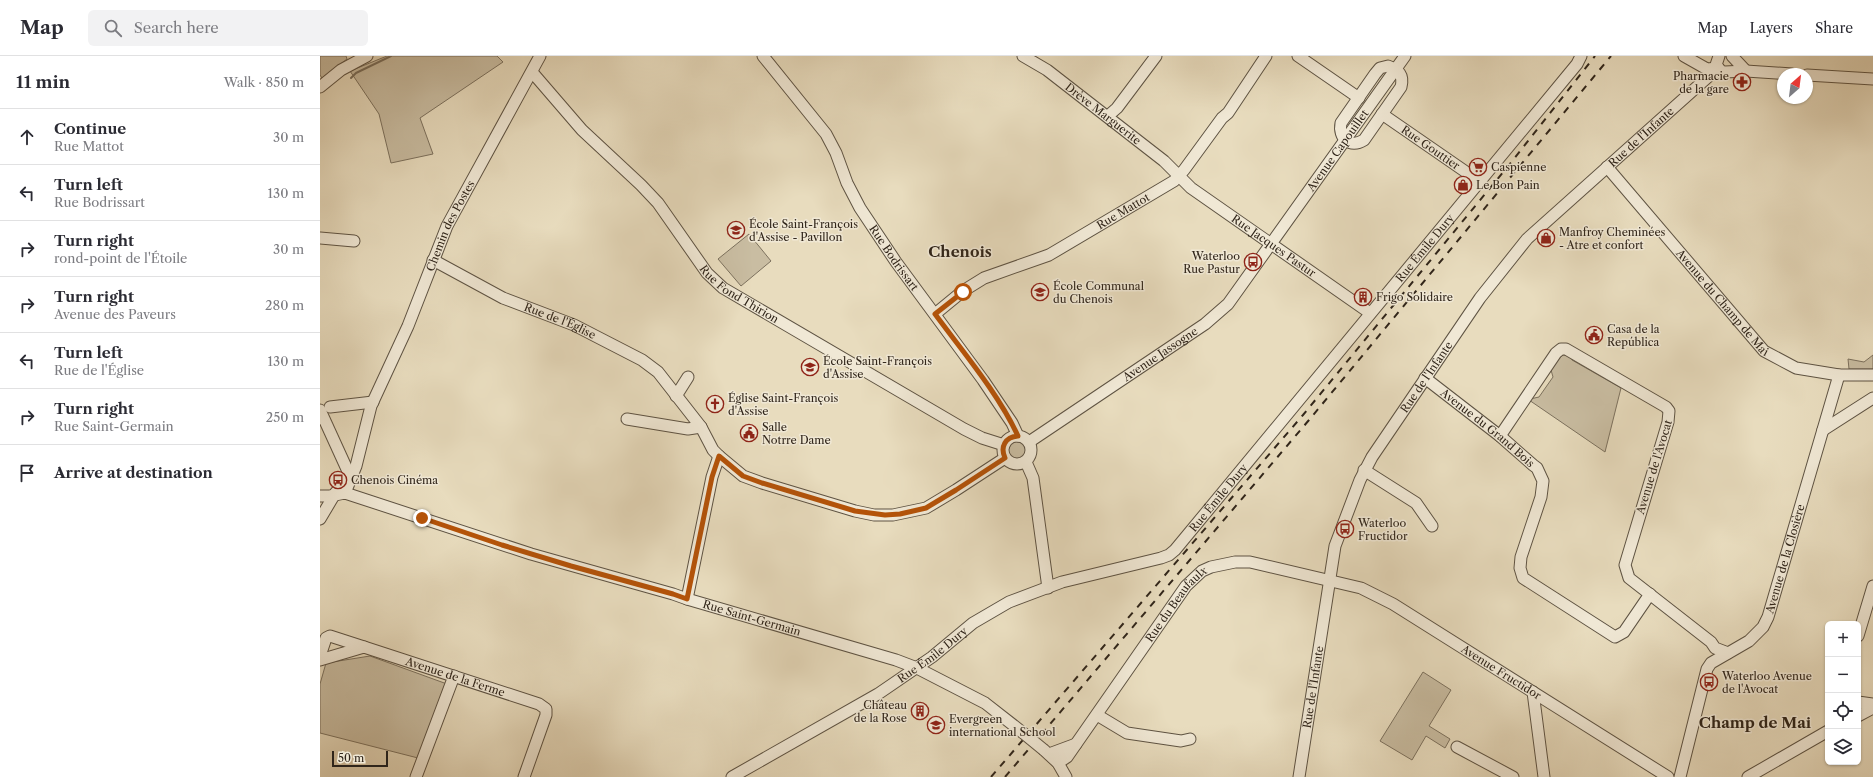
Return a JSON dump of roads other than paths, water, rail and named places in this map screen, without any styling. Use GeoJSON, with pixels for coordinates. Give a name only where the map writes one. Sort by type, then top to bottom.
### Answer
{"type":"FeatureCollection","features":[{"type":"Feature","properties":{"kind":"street"},"geometry":{"type":"LineString","coordinates":[[320,87],[341,70],[367,56]]}},
{"type":"Feature","properties":{"kind":"street","name":"Chemin des Postes"},"geometry":{"type":"LineString","coordinates":[[320,520],[328,504],[340,494],[349,473],[357,460],[373,402],[408,326],[447,226],[540,56]]}},
{"type":"Feature","properties":{"kind":"street","name":"Rue Bodrissart"},"geometry":{"type":"LineString","coordinates":[[764,56],[826,134],[836,153],[847,183],[860,208],[896,262],[987,386],[1012,423],[1018,436]]}},
{"type":"Feature","properties":{"kind":"street","name":"Drève Marguerite"},"geometry":{"type":"LineString","coordinates":[[1023,56],[1047,70],[1108,116],[1164,161],[1179,176]]}},
{"type":"Feature","properties":{"kind":"street"},"geometry":{"type":"LineString","coordinates":[[1108,116],[1117,108],[1156,56]]}},
{"type":"Feature","properties":{"kind":"street","name":"Rue Mattot"},"geometry":{"type":"LineString","coordinates":[[935,314],[984,278],[1049,255],[1179,176],[1222,118],[1228,113],[1266,56]]}},
{"type":"Feature","properties":{"kind":"street"},"geometry":{"type":"LineString","coordinates":[[1298,56],[1359,98]]}},
{"type":"Feature","properties":{"kind":"street","name":"Avenue Capouillet"},"geometry":{"type":"LineString","coordinates":[[1271,244],[1405,56]]}},
{"type":"Feature","properties":{"kind":"street","name":"Rue Émile Dury"},"geometry":{"type":"LineString","coordinates":[[732,777],[871,698],[917,668],[987,614],[1009,602],[1048,588],[1161,558],[1169,555],[1175,550],[1577,64],[1582,56]]}},
{"type":"Feature","properties":{"kind":"street"},"geometry":{"type":"LineString","coordinates":[[1684,56],[1707,69],[1718,68],[1725,72],[1746,71],[1777,73]]}},
{"type":"Feature","properties":{"kind":"street"},"geometry":{"type":"LineString","coordinates":[[1718,68],[1716,62],[1719,56]]}},
{"type":"Feature","properties":{"kind":"street"},"geometry":{"type":"LineString","coordinates":[[1729,72],[1734,66],[1734,57]]}},
{"type":"Feature","properties":{"kind":"street"},"geometry":{"type":"LineString","coordinates":[[1734,57],[1746,71]]}},
{"type":"Feature","properties":{"kind":"street"},"geometry":{"type":"LineString","coordinates":[[1388,66],[1395,69],[1403,80],[1401,87],[1364,140],[1353,144],[1345,141],[1340,130],[1341,123],[1380,68],[1388,66]]}},
{"type":"Feature","properties":{"kind":"street","name":"Rue de l'Infante"},"geometry":{"type":"LineString","coordinates":[[1299,777],[1328,581],[1335,546],[1348,508],[1364,470],[1385,436],[1480,298],[1510,258],[1546,220],[1718,68]]}},
{"type":"Feature","properties":{"kind":"street","name":"Rue Fond Thirion"},"geometry":{"type":"LineString","coordinates":[[532,72],[582,130],[641,185],[658,203],[707,273],[723,288],[959,426],[982,438],[1004,444]]}},
{"type":"Feature","properties":{"kind":"street"},"geometry":{"type":"LineString","coordinates":[[1813,75],[1873,79]]}},
{"type":"Feature","properties":{"kind":"street","name":"Rue Gouttier"},"geometry":{"type":"LineString","coordinates":[[1382,114],[1479,181]]}},
{"type":"Feature","properties":{"kind":"street","name":"Avenue du Champ de Mai"},"geometry":{"type":"LineString","coordinates":[[1607,167],[1764,351],[1796,368],[1839,375],[1873,375]]}},
{"type":"Feature","properties":{"kind":"street","name":"Rue Jacques Pastur"},"geometry":{"type":"LineString","coordinates":[[1179,176],[1191,188],[1370,313]]}},
{"type":"Feature","properties":{"kind":"street"},"geometry":{"type":"LineString","coordinates":[[320,238],[354,241]]}},
{"type":"Feature","properties":{"kind":"street","name":"Avenue Jassogne"},"geometry":{"type":"LineString","coordinates":[[1029,442],[1205,324],[1228,304],[1271,244]]}},
{"type":"Feature","properties":{"kind":"street","name":"Rue de l'Église"},"geometry":{"type":"LineString","coordinates":[[434,260],[503,298],[574,325],[642,360],[658,372],[701,427],[713,450],[743,476],[762,483],[855,511],[885,515],[900,514],[926,508],[1005,458]]}},
{"type":"Feature","properties":{"kind":"street","name":"Avenue de l'Avocat"},"geometry":{"type":"LineString","coordinates":[[1500,436],[1556,353],[1561,349],[1566,349],[1666,407],[1669,411],[1668,422],[1625,565],[1629,578],[1711,642],[1715,648],[1728,653]]}},
{"type":"Feature","properties":{"kind":"street","name":"Avenue de la Closière"},"geometry":{"type":"LineString","coordinates":[[1711,663],[1749,641],[1765,623],[1839,375]]}},
{"type":"Feature","properties":{"kind":"street"},"geometry":{"type":"LineString","coordinates":[[676,396],[688,377]]}},
{"type":"Feature","properties":{"kind":"street","name":"Avenue du Grand Bois"},"geometry":{"type":"LineString","coordinates":[[1425,378],[1500,436],[1537,468],[1543,481],[1541,497],[1521,557],[1520,568],[1524,578],[1615,637],[1624,632],[1650,594]]}},
{"type":"Feature","properties":{"kind":"street"},"geometry":{"type":"LineString","coordinates":[[1823,430],[1873,398]]}},
{"type":"Feature","properties":{"kind":"street"},"geometry":{"type":"LineString","coordinates":[[349,473],[325,408],[373,402]]}},
{"type":"Feature","properties":{"kind":"street"},"geometry":{"type":"LineString","coordinates":[[627,419],[688,429],[701,427]]}},
{"type":"Feature","properties":{"kind":"street"},"geometry":{"type":"LineString","coordinates":[[1026,462],[1014,464],[1005,458],[1003,449],[1004,444],[1010,438],[1018,436],[1029,442],[1031,451],[1026,462],[1033,478],[1048,588]]}},
{"type":"Feature","properties":{"kind":"street"},"geometry":{"type":"LineString","coordinates":[[687,599],[712,477],[719,456]]}},
{"type":"Feature","properties":{"kind":"street"},"geometry":{"type":"LineString","coordinates":[[1364,470],[1416,503],[1432,526]]}},
{"type":"Feature","properties":{"kind":"street"},"geometry":{"type":"LineString","coordinates":[[320,496],[340,494]]}},
{"type":"Feature","properties":{"kind":"street","name":"Rue Saint-Germain"},"geometry":{"type":"LineString","coordinates":[[340,494],[516,550],[832,640],[917,668],[985,703],[1046,752],[1058,763],[1066,777]]}},
{"type":"Feature","properties":{"kind":"street","name":"Rue du Beaufaulx"},"geometry":{"type":"LineString","coordinates":[[1058,763],[1067,756],[1097,715],[1186,586],[1202,571],[1221,563],[1250,562],[1328,581]]}},
{"type":"Feature","properties":{"kind":"street","name":"Avenue Fructidor"},"geometry":{"type":"LineString","coordinates":[[1328,581],[1373,593],[1393,604],[1668,777]]}},
{"type":"Feature","properties":{"kind":"street"},"geometry":{"type":"LineString","coordinates":[[1861,626],[1873,586]]}},
{"type":"Feature","properties":{"kind":"street","name":"Avenue de la Ferme"},"geometry":{"type":"LineString","coordinates":[[320,656],[326,638],[330,636],[539,704],[546,709],[546,715],[524,777]]}},
{"type":"Feature","properties":{"kind":"street"},"geometry":{"type":"LineString","coordinates":[[320,660],[364,647]]}},
{"type":"Feature","properties":{"kind":"street"},"geometry":{"type":"LineString","coordinates":[[1680,777],[1704,677],[1711,663],[1715,648]]}},
{"type":"Feature","properties":{"kind":"street"},"geometry":{"type":"LineString","coordinates":[[416,777],[454,676]]}},
{"type":"Feature","properties":{"kind":"street"},"geometry":{"type":"LineString","coordinates":[[1533,692],[1544,777]]}},
{"type":"Feature","properties":{"kind":"street"},"geometry":{"type":"LineString","coordinates":[[1861,702],[1873,704]]}},
{"type":"Feature","properties":{"kind":"street"},"geometry":{"type":"LineString","coordinates":[[1861,714],[1873,708]]}},
{"type":"Feature","properties":{"kind":"street"},"geometry":{"type":"LineString","coordinates":[[1097,715],[1119,729],[1127,732],[1181,741],[1190,739]]}},
{"type":"Feature","properties":{"kind":"street"},"geometry":{"type":"LineString","coordinates":[[1748,777],[1825,731]]}},
{"type":"Feature","properties":{"kind":"street"},"geometry":{"type":"LineString","coordinates":[[1046,752],[1076,744]]}},
{"type":"Feature","properties":{"kind":"street"},"geometry":{"type":"LineString","coordinates":[[1457,747],[1513,777]]}},
{"type":"Feature","properties":{"kind":"waterway"},"geometry":{"type":"LineString","coordinates":[[351,78],[356,73],[391,56]]}},
{"type":"Feature","properties":{"kind":"railway"},"geometry":{"type":"LineString","coordinates":[[991,777],[1303,415],[1509,165],[1595,56]]}},
{"type":"Feature","properties":{"kind":"railway"},"geometry":{"type":"LineString","coordinates":[[1005,777],[1309,420],[1611,56]]}},
{"type":"Feature","properties":{"kind":"place","name":"Pharmacie de la gare"},"geometry":{"type":"Point","coordinates":[1742,82]}},
{"type":"Feature","properties":{"kind":"place","name":"Caspienne"},"geometry":{"type":"Point","coordinates":[1478,167]}},
{"type":"Feature","properties":{"kind":"place","name":"Le Bon Pain"},"geometry":{"type":"Point","coordinates":[1463,185]}},
{"type":"Feature","properties":{"kind":"place","name":"École Saint-François d'Assise - Pavillon"},"geometry":{"type":"Point","coordinates":[736,230]}},
{"type":"Feature","properties":{"kind":"place","name":"Manfroy Cheminées - Atre et confort"},"geometry":{"type":"Point","coordinates":[1546,238]}},
{"type":"Feature","properties":{"kind":"place","name":"Waterloo Rue Pastur"},"geometry":{"type":"Point","coordinates":[1253,262]}},
{"type":"Feature","properties":{"kind":"place","name":"École Communal du Chenois"},"geometry":{"type":"Point","coordinates":[1040,292]}},
{"type":"Feature","properties":{"kind":"place","name":"Frigo Solidaire"},"geometry":{"type":"Point","coordinates":[1363,297]}},
{"type":"Feature","properties":{"kind":"place","name":"Casa de la República"},"geometry":{"type":"Point","coordinates":[1594,335]}},
{"type":"Feature","properties":{"kind":"place","name":"École Saint-François d'Assise"},"geometry":{"type":"Point","coordinates":[810,367]}},
{"type":"Feature","properties":{"kind":"place","name":"Église Saint-François d'Assise"},"geometry":{"type":"Point","coordinates":[715,404]}},
{"type":"Feature","properties":{"kind":"place","name":"Salle Notrre Dame"},"geometry":{"type":"Point","coordinates":[749,433]}},
{"type":"Feature","properties":{"kind":"place","name":"Chenois Cinéma"},"geometry":{"type":"Point","coordinates":[338,480]}},
{"type":"Feature","properties":{"kind":"place","name":"Waterloo Fructidor"},"geometry":{"type":"Point","coordinates":[1345,529]}},
{"type":"Feature","properties":{"kind":"place","name":"Waterloo Avenue de l'Avocat"},"geometry":{"type":"Point","coordinates":[1709,682]}},
{"type":"Feature","properties":{"kind":"place","name":"Château de la Rose"},"geometry":{"type":"Point","coordinates":[920,711]}},
{"type":"Feature","properties":{"kind":"place","name":"Evergreen international School"},"geometry":{"type":"Point","coordinates":[936,725]}},
{"type":"Feature","properties":{"kind":"district","name":"Chenois"},"geometry":{"type":"Point","coordinates":[960,252]}},
{"type":"Feature","properties":{"kind":"district","name":"Champ de Mai"},"geometry":{"type":"Point","coordinates":[1755,723]}}]}
